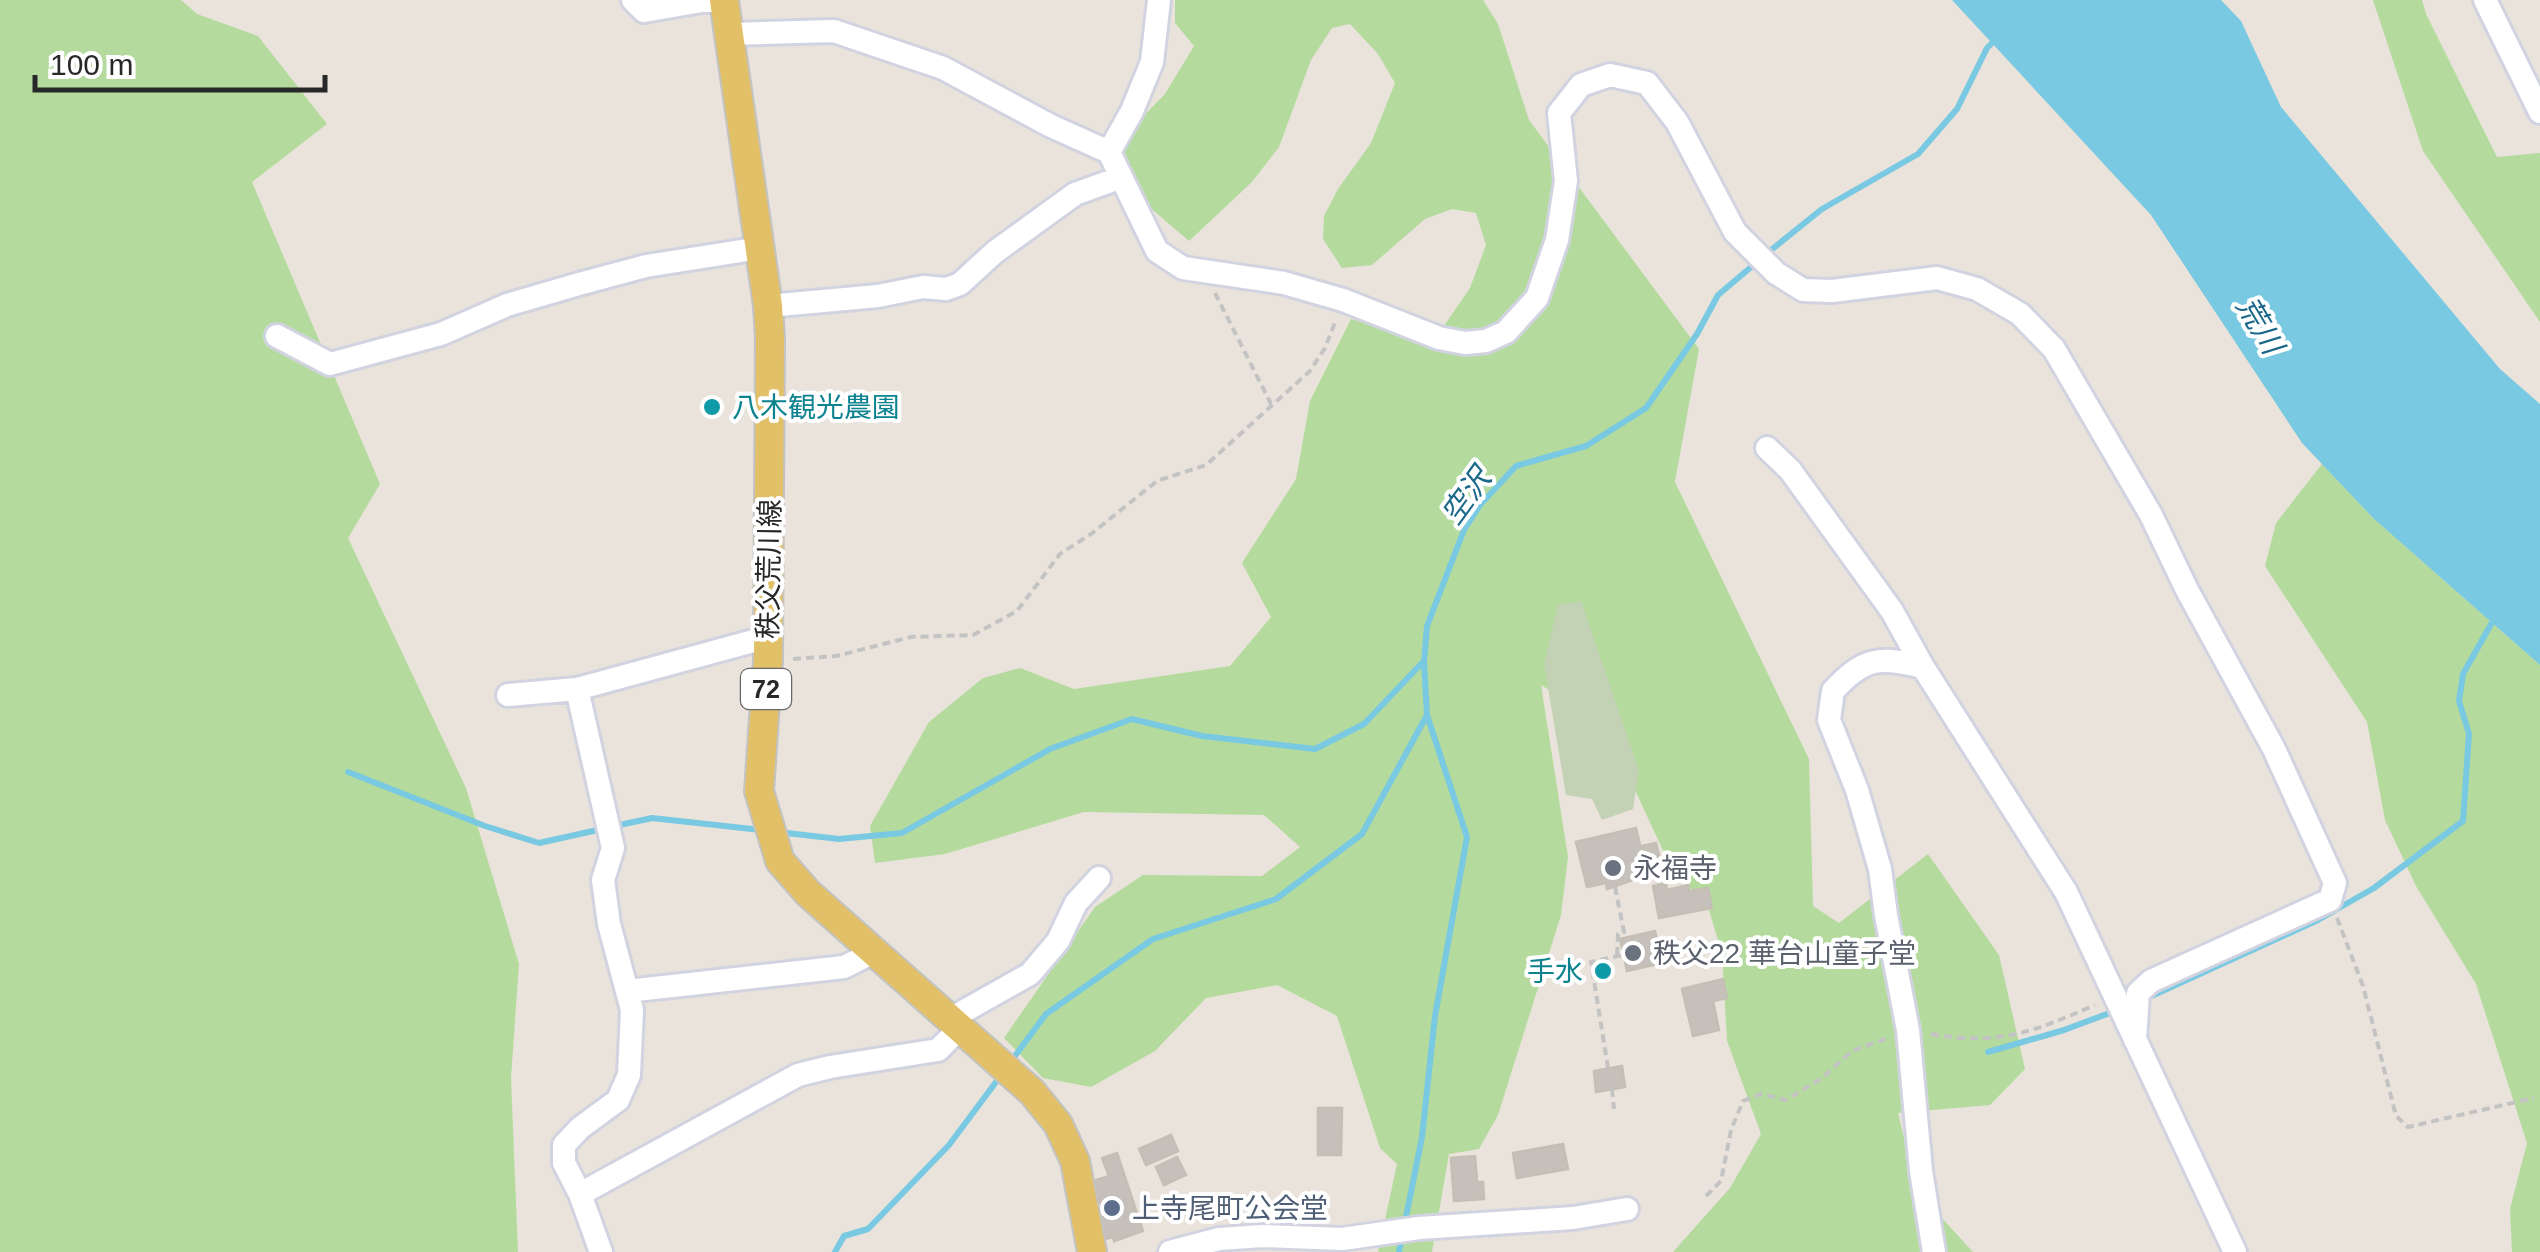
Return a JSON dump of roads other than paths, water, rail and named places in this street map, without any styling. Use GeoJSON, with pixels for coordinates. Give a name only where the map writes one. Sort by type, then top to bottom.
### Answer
{"type":"FeatureCollection","features":[{"type":"Feature","properties":{"kind":"main road","name":"秩父荒川線"},"geometry":{"type":"LineString","coordinates":[[724,0],[768,306],[768,648],[759,791],[780,861],[808,894],[1032,1092],[1058,1124],[1075,1160],[1092,1252]]}},
{"type":"Feature","properties":{"kind":"street"},"geometry":{"type":"LineString","coordinates":[[633,0],[644,12],[724,0]]}},
{"type":"Feature","properties":{"kind":"street"},"geometry":{"type":"LineString","coordinates":[[1109,152],[1132,111],[1152,62],[1159,0]]}},
{"type":"Feature","properties":{"kind":"street"},"geometry":{"type":"LineString","coordinates":[[2485,0],[2540,112]]}},
{"type":"Feature","properties":{"kind":"street"},"geometry":{"type":"LineString","coordinates":[[728,34],[834,30],[942,68],[1109,152],[1158,252],[1182,268],[1284,283],[1343,300],[1439,338],[1475,342],[1506,332],[1536,298],[1556,240],[1566,181],[1558,113],[1582,86],[1610,75],[1647,83],[1677,122],[1735,232],[1776,274],[1803,290],[1832,291],[1938,278],[1977,289],[2020,314],[2054,349],[2151,515],[2274,749],[2335,883],[2330,900],[2150,981],[2138,992],[2135,1040]]}},
{"type":"Feature","properties":{"kind":"street"},"geometry":{"type":"LineString","coordinates":[[768,306],[878,296],[923,287],[946,289],[960,284],[995,252],[1076,194],[1119,178]]}},
{"type":"Feature","properties":{"kind":"street"},"geometry":{"type":"LineString","coordinates":[[277,336],[330,364],[442,334],[506,305],[646,266],[760,248]]}},
{"type":"Feature","properties":{"kind":"street"},"geometry":{"type":"LineString","coordinates":[[1766,448],[1790,470],[1892,611],[1923,668],[2066,892],[2234,1252]]}},
{"type":"Feature","properties":{"kind":"street"},"geometry":{"type":"LineString","coordinates":[[508,695],[577,689],[768,648]]}},
{"type":"Feature","properties":{"kind":"street"},"geometry":{"type":"LineString","coordinates":[[1923,668],[1892,659],[1866,662],[1833,691],[1829,720],[1857,790],[1880,868],[1908,1030],[1921,1171],[1934,1252]]}},
{"type":"Feature","properties":{"kind":"street"},"geometry":{"type":"LineString","coordinates":[[577,689],[613,848],[603,880],[609,924],[632,1010],[629,1074],[618,1100],[564,1145],[564,1163],[601,1252]]}},
{"type":"Feature","properties":{"kind":"street"},"geometry":{"type":"LineString","coordinates":[[580,1194],[798,1075],[938,1050],[954,1024],[1030,974],[1058,941],[1076,903],[1099,878]]}},
{"type":"Feature","properties":{"kind":"street"},"geometry":{"type":"LineString","coordinates":[[627,991],[844,967],[876,952]]}},
{"type":"Feature","properties":{"kind":"street"},"geometry":{"type":"LineString","coordinates":[[1170,1252],[1218,1240],[1263,1236],[1342,1239],[1626,1209]]}},
{"type":"Feature","properties":{"kind":"water","name":"荒川"},"geometry":{"type":"Polygon","coordinates":[[[1952,0],[2221,0],[2241,21],[2281,107],[2500,369],[2540,404],[2540,665],[2373,518],[2302,443],[2151,215],[1952,0]]]}},
{"type":"Feature","properties":{"kind":"waterway","name":"空沢"},"geometry":{"type":"LineString","coordinates":[[1766,254],[1822,209],[1918,154],[1957,109],[1987,48],[1996,39]]}},
{"type":"Feature","properties":{"kind":"waterway","name":"空沢"},"geometry":{"type":"LineString","coordinates":[[1399,1252],[1422,1137],[1435,1016],[1467,837],[1427,715],[1427,626],[1464,530],[1480,505],[1516,466],[1586,446],[1646,408],[1697,334],[1718,295],[1757,262]]}},
{"type":"Feature","properties":{"kind":"waterway"},"geometry":{"type":"LineString","coordinates":[[2145,999],[2318,920],[2374,888],[2463,821],[2469,734],[2459,701],[2463,674],[2494,619]]}},
{"type":"Feature","properties":{"kind":"waterway"},"geometry":{"type":"LineString","coordinates":[[778,832],[839,839],[902,833],[1050,749],[1132,719],[1202,736],[1315,749],[1364,724],[1422,663]]}},
{"type":"Feature","properties":{"kind":"waterway"},"geometry":{"type":"LineString","coordinates":[[1009,1064],[1046,1014],[1153,939],[1276,899],[1362,834],[1427,715]]}},
{"type":"Feature","properties":{"kind":"waterway"},"geometry":{"type":"LineString","coordinates":[[348,772],[539,843],[602,829]]}},
{"type":"Feature","properties":{"kind":"waterway"},"geometry":{"type":"LineString","coordinates":[[615,826],[652,818],[761,830]]}},
{"type":"Feature","properties":{"kind":"waterway"},"geometry":{"type":"LineString","coordinates":[[1988,1052],[2115,1011]]}},
{"type":"Feature","properties":{"kind":"waterway"},"geometry":{"type":"LineString","coordinates":[[835,1252],[844,1236],[868,1229],[949,1145],[1002,1074]]}},
{"type":"Feature","properties":{"kind":"place","name":"八木観光農園"},"geometry":{"type":"Point","coordinates":[712,407]}},
{"type":"Feature","properties":{"kind":"place","name":"永福寺"},"geometry":{"type":"Point","coordinates":[1613,868]}},
{"type":"Feature","properties":{"kind":"place","name":"秩父22 華台山童子堂"},"geometry":{"type":"Point","coordinates":[1633,953]}},
{"type":"Feature","properties":{"kind":"place","name":"手水"},"geometry":{"type":"Point","coordinates":[1603,971]}},
{"type":"Feature","properties":{"kind":"place","name":"上寺尾町公会堂"},"geometry":{"type":"Point","coordinates":[1112,1208]}}]}
